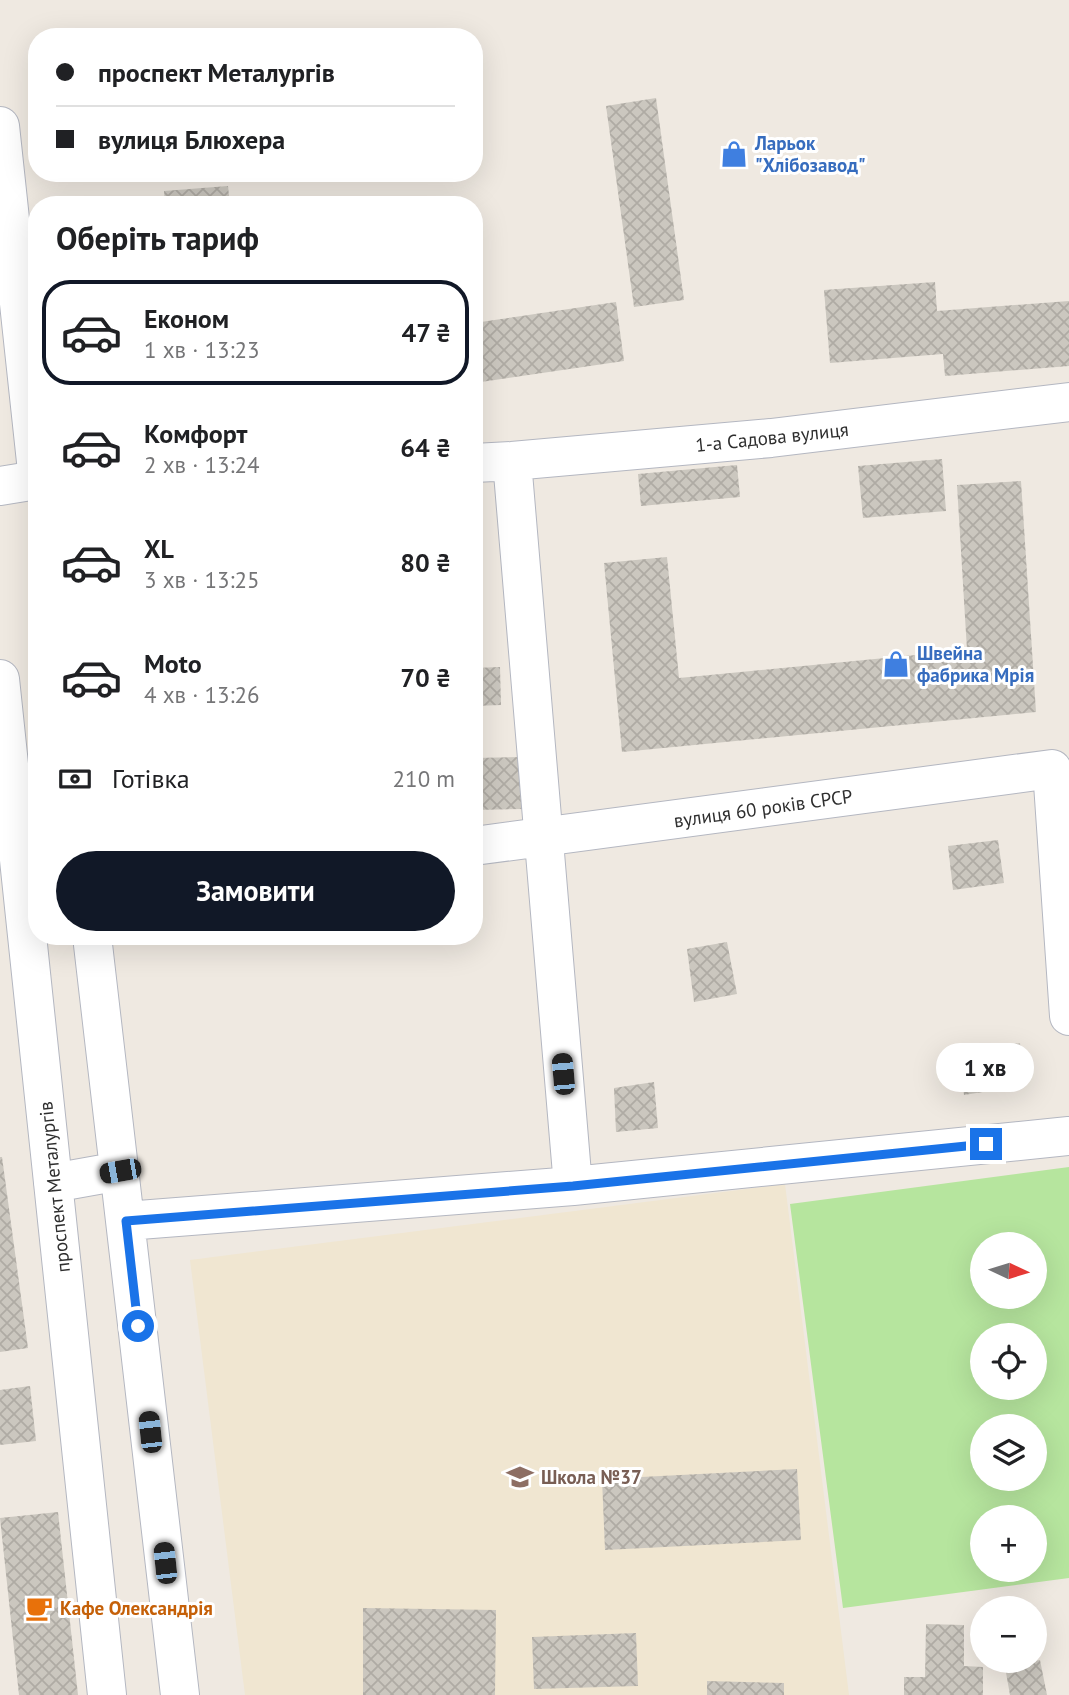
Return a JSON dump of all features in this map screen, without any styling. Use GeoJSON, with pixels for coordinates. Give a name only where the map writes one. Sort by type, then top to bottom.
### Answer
{"type":"FeatureCollection","features":[{"type":"Feature","properties":{"kind":"street"},"geometry":{"type":"LineString","coordinates":[[0,126],[28,387]]}},
{"type":"Feature","properties":{"kind":"street","name":"1-а Садова вулиця"},"geometry":{"type":"LineString","coordinates":[[483,463],[771,438],[1069,402]]}},
{"type":"Feature","properties":{"kind":"street"},"geometry":{"type":"LineString","coordinates":[[512,461],[573,1186]]}},
{"type":"Feature","properties":{"kind":"street"},"geometry":{"type":"LineString","coordinates":[[0,486],[28,481]]}},
{"type":"Feature","properties":{"kind":"street","name":"проспект Металургів"},"geometry":{"type":"LineString","coordinates":[[0,679],[28,945]]}},
{"type":"Feature","properties":{"kind":"street","name":"вулиця 60 років СРСР"},"geometry":{"type":"LineString","coordinates":[[483,845],[1052,769],[1069,1016]]}},
{"type":"Feature","properties":{"kind":"street","name":"проспект Металургів"},"geometry":{"type":"LineString","coordinates":[[28,945],[107,1695]]}},
{"type":"Feature","properties":{"kind":"street"},"geometry":{"type":"LineString","coordinates":[[93,945],[180,1695]]}},
{"type":"Feature","properties":{"kind":"street"},"geometry":{"type":"LineString","coordinates":[[126,1221],[573,1186],[1069,1136]]}},
{"type":"Feature","properties":{"kind":"street"},"geometry":{"type":"LineString","coordinates":[[53,1183],[120,1171]]}},
{"type":"Feature","properties":{"kind":"shaded area","name":"Школа №37"},"geometry":{"type":"Polygon","coordinates":[[[785,1184],[849,1695],[245,1695],[190,1260],[785,1184]]]}},
{"type":"Feature","properties":{"kind":"green space"},"geometry":{"type":"Polygon","coordinates":[[[1069,1167],[1069,1578],[1047,1581],[1047,1505],[970,1505],[970,1582],[1039,1582],[843,1608],[790,1204],[1069,1167]]]}},
{"type":"Feature","properties":{"kind":"building"},"geometry":{"type":"Polygon","coordinates":[[[656,98],[684,300],[634,307],[606,106],[656,98]]]}},
{"type":"Feature","properties":{"kind":"building"},"geometry":{"type":"Polygon","coordinates":[[[228,186],[229,196],[164,196],[164,191],[228,186]]]}},
{"type":"Feature","properties":{"kind":"building"},"geometry":{"type":"Polygon","coordinates":[[[935,282],[937,311],[1069,301],[1069,366],[945,376],[943,354],[830,363],[824,290],[935,282]]]}},
{"type":"Feature","properties":{"kind":"building"},"geometry":{"type":"Polygon","coordinates":[[[616,302],[624,361],[483,382],[483,322],[616,302]]]}},
{"type":"Feature","properties":{"kind":"building"},"geometry":{"type":"Polygon","coordinates":[[[942,459],[946,511],[863,518],[858,466],[942,459]]]}},
{"type":"Feature","properties":{"kind":"building"},"geometry":{"type":"Polygon","coordinates":[[[737,465],[740,497],[641,506],[638,474],[737,465]]]}},
{"type":"Feature","properties":{"kind":"building","name":"Швейна фабрика Мрія"},"geometry":{"type":"Polygon","coordinates":[[[1021,481],[1036,712],[622,752],[604,563],[667,557],[679,678],[967,650],[957,485],[1021,481]]]}},
{"type":"Feature","properties":{"kind":"building"},"geometry":{"type":"Polygon","coordinates":[[[500,667],[501,705],[483,706],[483,668],[500,667]]]}},
{"type":"Feature","properties":{"kind":"building"},"geometry":{"type":"Polygon","coordinates":[[[523,757],[523,809],[483,810],[483,758],[523,757]]]}},
{"type":"Feature","properties":{"kind":"building"},"geometry":{"type":"Polygon","coordinates":[[[998,840],[1004,883],[953,890],[948,846],[998,840]]]}},
{"type":"Feature","properties":{"kind":"building"},"geometry":{"type":"Polygon","coordinates":[[[727,942],[737,994],[694,1002],[687,949],[727,942]]]}},
{"type":"Feature","properties":{"kind":"building"},"geometry":{"type":"Polygon","coordinates":[[[1020,1043],[1026,1085],[964,1095],[958,1053],[1020,1043]]]}},
{"type":"Feature","properties":{"kind":"building"},"geometry":{"type":"Polygon","coordinates":[[[654,1082],[658,1128],[616,1132],[614,1088],[654,1082]]]}},
{"type":"Feature","properties":{"kind":"building"},"geometry":{"type":"Polygon","coordinates":[[[0,1157],[28,1348],[0,1352],[0,1157]]]}},
{"type":"Feature","properties":{"kind":"building"},"geometry":{"type":"Polygon","coordinates":[[[30,1386],[36,1441],[0,1445],[0,1390],[30,1386]]]}},
{"type":"Feature","properties":{"kind":"building"},"geometry":{"type":"Polygon","coordinates":[[[797,1469],[801,1540],[605,1550],[602,1479],[797,1469]]]}},
{"type":"Feature","properties":{"kind":"building","name":"Кафе Олександрія"},"geometry":{"type":"Polygon","coordinates":[[[58,1512],[78,1695],[19,1695],[0,1518],[58,1512]]]}},
{"type":"Feature","properties":{"kind":"building"},"geometry":{"type":"Polygon","coordinates":[[[363,1608],[496,1610],[495,1695],[363,1695],[363,1608]]]}},
{"type":"Feature","properties":{"kind":"building"},"geometry":{"type":"Polygon","coordinates":[[[926,1624],[964,1625],[964,1666],[970,1666],[970,1673],[983,1673],[983,1695],[904,1695],[904,1677],[925,1677],[926,1624]]]}},
{"type":"Feature","properties":{"kind":"building"},"geometry":{"type":"Polygon","coordinates":[[[636,1633],[638,1686],[534,1689],[532,1637],[636,1633]]]}},
{"type":"Feature","properties":{"kind":"building"},"geometry":{"type":"Polygon","coordinates":[[[1006,1673],[1043,1673],[1047,1695],[1010,1695],[1006,1673]]]}},
{"type":"Feature","properties":{"kind":"building"},"geometry":{"type":"Polygon","coordinates":[[[707,1681],[784,1683],[784,1695],[707,1695],[707,1681]]]}},
{"type":"Feature","properties":{"kind":"place","name":"Ларьок \"Хлібозавод\""},"geometry":{"type":"Point","coordinates":[734,154]}},
{"type":"Feature","properties":{"kind":"place","name":"Швейна фабрика Мрія"},"geometry":{"type":"Point","coordinates":[896,664]}},
{"type":"Feature","properties":{"kind":"place","name":"Школа №37"},"geometry":{"type":"Point","coordinates":[520,1477]}},
{"type":"Feature","properties":{"kind":"place","name":"Кафе Олександрія"},"geometry":{"type":"Point","coordinates":[39,1608]}},
{"type":"Feature","properties":{"kind":"route"},"geometry":{"type":"LineString","coordinates":[[138,1326],[126,1221],[573,1186],[986,1144]]}}]}
